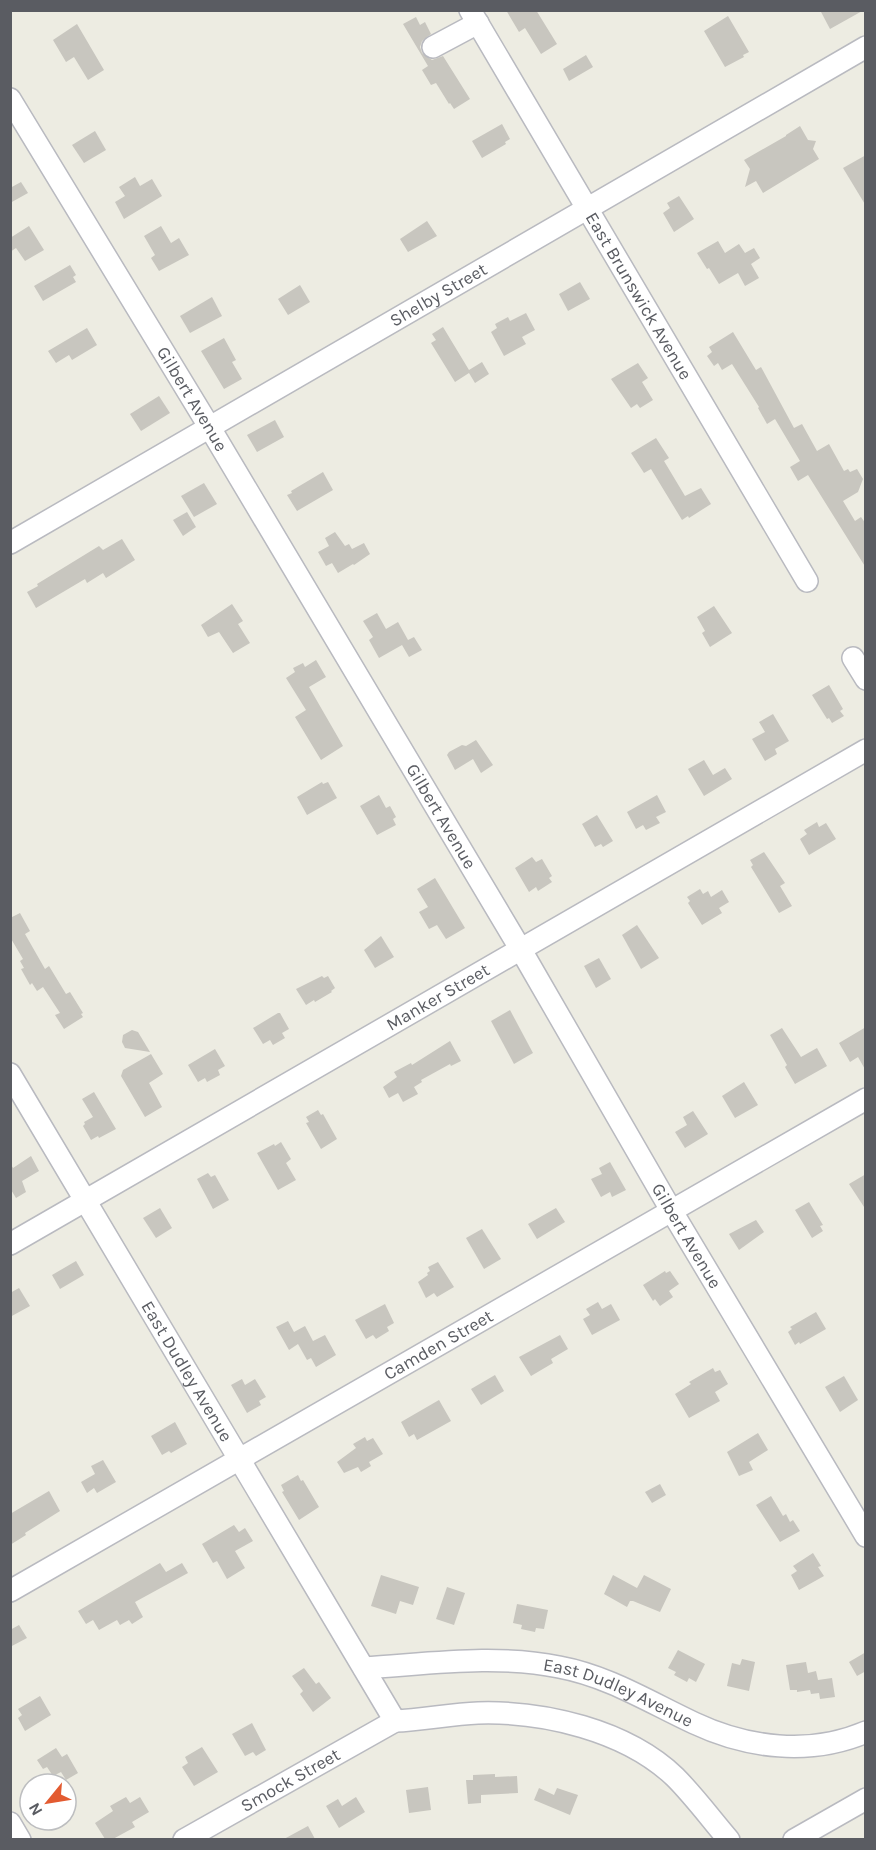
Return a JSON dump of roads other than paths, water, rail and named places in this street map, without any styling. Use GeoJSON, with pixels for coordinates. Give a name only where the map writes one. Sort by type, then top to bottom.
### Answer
{"type":"FeatureCollection","features":[{"type":"Feature","properties":{"kind":"street"},"geometry":{"type":"LineString","coordinates":[[433,47],[474,16]]}},
{"type":"Feature","properties":{"kind":"street","name":"East Brunswick Avenue"},"geometry":{"type":"LineString","coordinates":[[474,16],[807,581]]}},
{"type":"Feature","properties":{"kind":"street","name":"Shelby Street"},"geometry":{"type":"LineString","coordinates":[[10,543],[866,47]]}},
{"type":"Feature","properties":{"kind":"street","name":"Gilbert Avenue"},"geometry":{"type":"LineString","coordinates":[[10,99],[210,428],[521,950],[671,1210],[866,1536]]}},
{"type":"Feature","properties":{"kind":"street"},"geometry":{"type":"LineString","coordinates":[[853,658],[866,679]]}},
{"type":"Feature","properties":{"kind":"street","name":"Manker Street"},"geometry":{"type":"LineString","coordinates":[[10,1244],[866,750]]}},
{"type":"Feature","properties":{"kind":"street","name":"East Dudley Avenue"},"geometry":{"type":"LineString","coordinates":[[10,1074],[395,1721]]}},
{"type":"Feature","properties":{"kind":"street","name":"Camden Street"},"geometry":{"type":"LineString","coordinates":[[10,1590],[866,1099]]}},
{"type":"Feature","properties":{"kind":"street","name":"East Dudley Avenue"},"geometry":{"type":"LineString","coordinates":[[364,1668],[487,1660],[535,1662],[602,1679],[704,1728],[754,1742],[786,1747],[810,1747],[842,1741],[866,1732]]}},
{"type":"Feature","properties":{"kind":"street"},"geometry":{"type":"LineString","coordinates":[[395,1721],[476,1713],[513,1713],[582,1726],[626,1744],[658,1764],[682,1785],[729,1839]]}},
{"type":"Feature","properties":{"kind":"street","name":"Smock Street"},"geometry":{"type":"LineString","coordinates":[[184,1839],[395,1721]]}},
{"type":"Feature","properties":{"kind":"street"},"geometry":{"type":"LineString","coordinates":[[794,1839],[866,1798]]}},
{"type":"Feature","properties":{"kind":"street"},"geometry":{"type":"LineString","coordinates":[[10,1823],[20,1839]]}}]}
